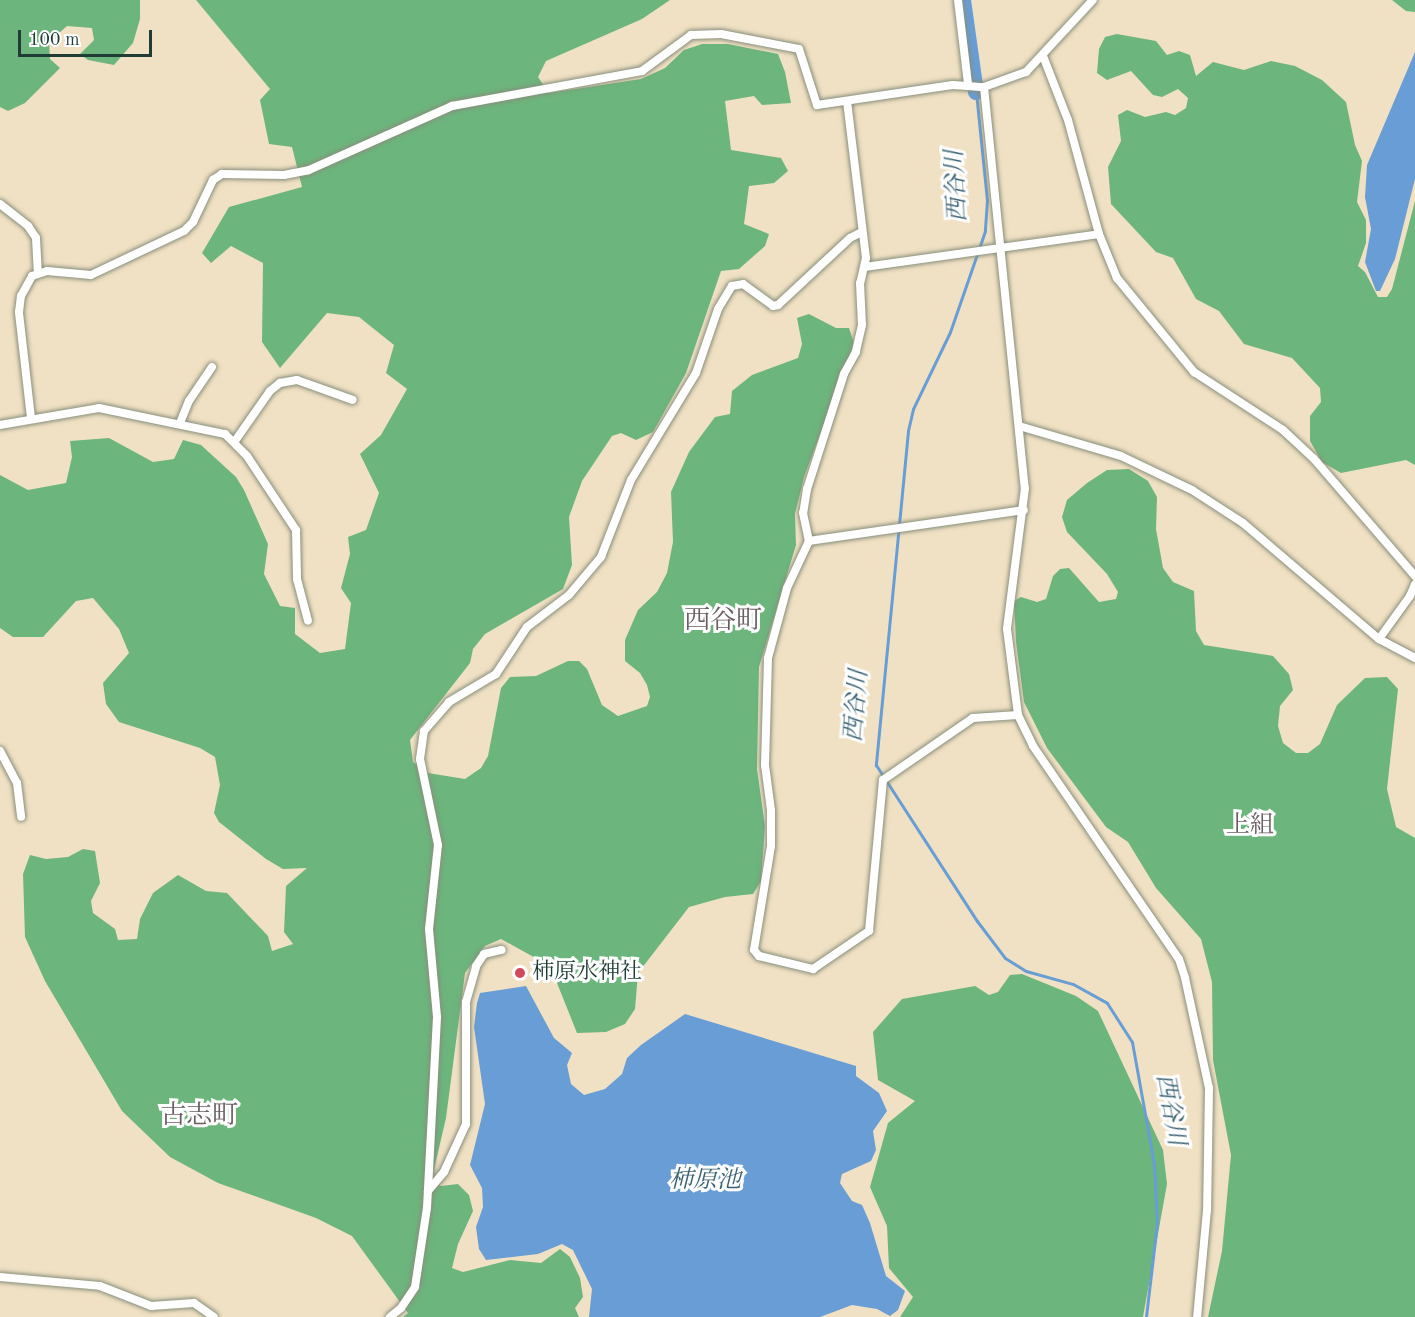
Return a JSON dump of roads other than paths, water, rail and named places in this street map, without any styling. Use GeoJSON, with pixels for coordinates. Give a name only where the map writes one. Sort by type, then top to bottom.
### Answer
{"type":"FeatureCollection","features":[{"type":"Feature","properties":{"kind":"street"},"geometry":{"type":"LineString","coordinates":[[958,0],[968,84]]}},
{"type":"Feature","properties":{"kind":"street"},"geometry":{"type":"LineString","coordinates":[[31,418],[19,312],[26,283],[38,272],[91,275],[184,231],[193,222],[213,180],[222,174],[284,175],[309,170],[357,152],[452,106],[642,71],[691,35],[721,34],[799,49],[817,105],[968,84],[984,87],[1016,78],[1043,56],[1093,0]]}},
{"type":"Feature","properties":{"kind":"street"},"geometry":{"type":"LineString","coordinates":[[1043,56],[1068,120],[1099,234],[1117,278],[1194,372],[1282,430],[1314,459],[1415,576]]}},
{"type":"Feature","properties":{"kind":"street"},"geometry":{"type":"LineString","coordinates":[[984,87],[1019,426],[1024,510],[1007,629],[1018,715],[1033,746],[1179,959],[1185,978],[1209,1088],[1208,1199],[1197,1317]]}},
{"type":"Feature","properties":{"kind":"street"},"geometry":{"type":"LineString","coordinates":[[847,101],[865,267],[860,283],[862,325],[856,352],[840,384],[807,489],[803,513],[809,542],[787,588],[768,658],[765,765],[771,810],[771,846],[753,934],[754,951],[759,956],[813,969],[869,931],[885,778],[974,718],[1018,715]]}},
{"type":"Feature","properties":{"kind":"street"},"geometry":{"type":"LineString","coordinates":[[0,204],[28,226],[36,238],[38,272]]}},
{"type":"Feature","properties":{"kind":"street"},"geometry":{"type":"LineString","coordinates":[[390,1317],[401,1308],[415,1287],[428,1191],[437,1017],[429,929],[438,845],[420,759],[424,731],[449,702],[496,674],[527,627],[569,595],[601,557],[634,472],[696,373],[718,309],[732,286],[743,284],[773,306],[778,305],[850,238],[862,232]]}},
{"type":"Feature","properties":{"kind":"street"},"geometry":{"type":"LineString","coordinates":[[865,267],[1001,250],[1099,234]]}},
{"type":"Feature","properties":{"kind":"street"},"geometry":{"type":"LineString","coordinates":[[180,423],[189,401],[212,367]]}},
{"type":"Feature","properties":{"kind":"street"},"geometry":{"type":"LineString","coordinates":[[235,441],[270,390],[280,383],[297,380],[353,400]]}},
{"type":"Feature","properties":{"kind":"street"},"geometry":{"type":"LineString","coordinates":[[0,425],[99,408],[225,434],[235,441],[296,530],[297,579],[308,621]]}},
{"type":"Feature","properties":{"kind":"street"},"geometry":{"type":"LineString","coordinates":[[1019,426],[1121,456],[1192,490],[1243,524],[1379,639],[1415,658]]}},
{"type":"Feature","properties":{"kind":"street"},"geometry":{"type":"LineString","coordinates":[[809,542],[1024,510]]}},
{"type":"Feature","properties":{"kind":"street"},"geometry":{"type":"LineString","coordinates":[[1379,639],[1410,596],[1415,584]]}},
{"type":"Feature","properties":{"kind":"street"},"geometry":{"type":"LineString","coordinates":[[0,751],[17,783],[21,817]]}},
{"type":"Feature","properties":{"kind":"street"},"geometry":{"type":"LineString","coordinates":[[428,1191],[444,1172],[458,1134],[466,1124],[466,1002],[476,966],[484,954],[502,950]]}},
{"type":"Feature","properties":{"kind":"street"},"geometry":{"type":"LineString","coordinates":[[0,1277],[100,1286],[151,1305],[194,1303],[214,1317]]}},
{"type":"Feature","properties":{"kind":"water"},"geometry":{"type":"Polygon","coordinates":[[[1415,52],[1415,179],[1395,259],[1380,291],[1376,291],[1365,262],[1371,229],[1365,197],[1367,165],[1415,52]]]}},
{"type":"Feature","properties":{"kind":"water","name":"柿原池"},"geometry":{"type":"Polygon","coordinates":[[[526,986],[554,1038],[572,1053],[567,1065],[571,1084],[584,1095],[605,1089],[622,1074],[627,1058],[641,1045],[685,1014],[856,1066],[856,1076],[879,1093],[887,1111],[873,1131],[876,1150],[871,1161],[842,1174],[840,1183],[852,1201],[862,1205],[870,1223],[886,1276],[905,1291],[898,1310],[890,1316],[877,1309],[852,1305],[820,1317],[589,1317],[592,1289],[573,1250],[562,1244],[538,1254],[486,1260],[479,1249],[476,1227],[483,1207],[482,1188],[470,1165],[485,1104],[474,1027],[477,1003],[480,993],[526,986]]]}},
{"type":"Feature","properties":{"kind":"waterway","name":"西谷川"},"geometry":{"type":"LineString","coordinates":[[963,0],[976,92]]}},
{"type":"Feature","properties":{"kind":"waterway","name":"西谷川"},"geometry":{"type":"LineString","coordinates":[[976,92],[987,200],[985,231],[950,332],[913,409],[908,431],[876,765],[977,921],[1005,958],[1026,971],[1073,984],[1107,1003],[1132,1042],[1154,1164],[1157,1223],[1146,1317]]}},
{"type":"Feature","properties":{"kind":"place","name":"柿原水神社"},"geometry":{"type":"Point","coordinates":[520,973]}},
{"type":"Feature","properties":{"kind":"district","name":"西谷町"},"geometry":{"type":"Point","coordinates":[723,622]}},
{"type":"Feature","properties":{"kind":"district","name":"上組"},"geometry":{"type":"Point","coordinates":[1250,827]}},
{"type":"Feature","properties":{"kind":"district","name":"古志町"},"geometry":{"type":"Point","coordinates":[199,1117]}}]}
